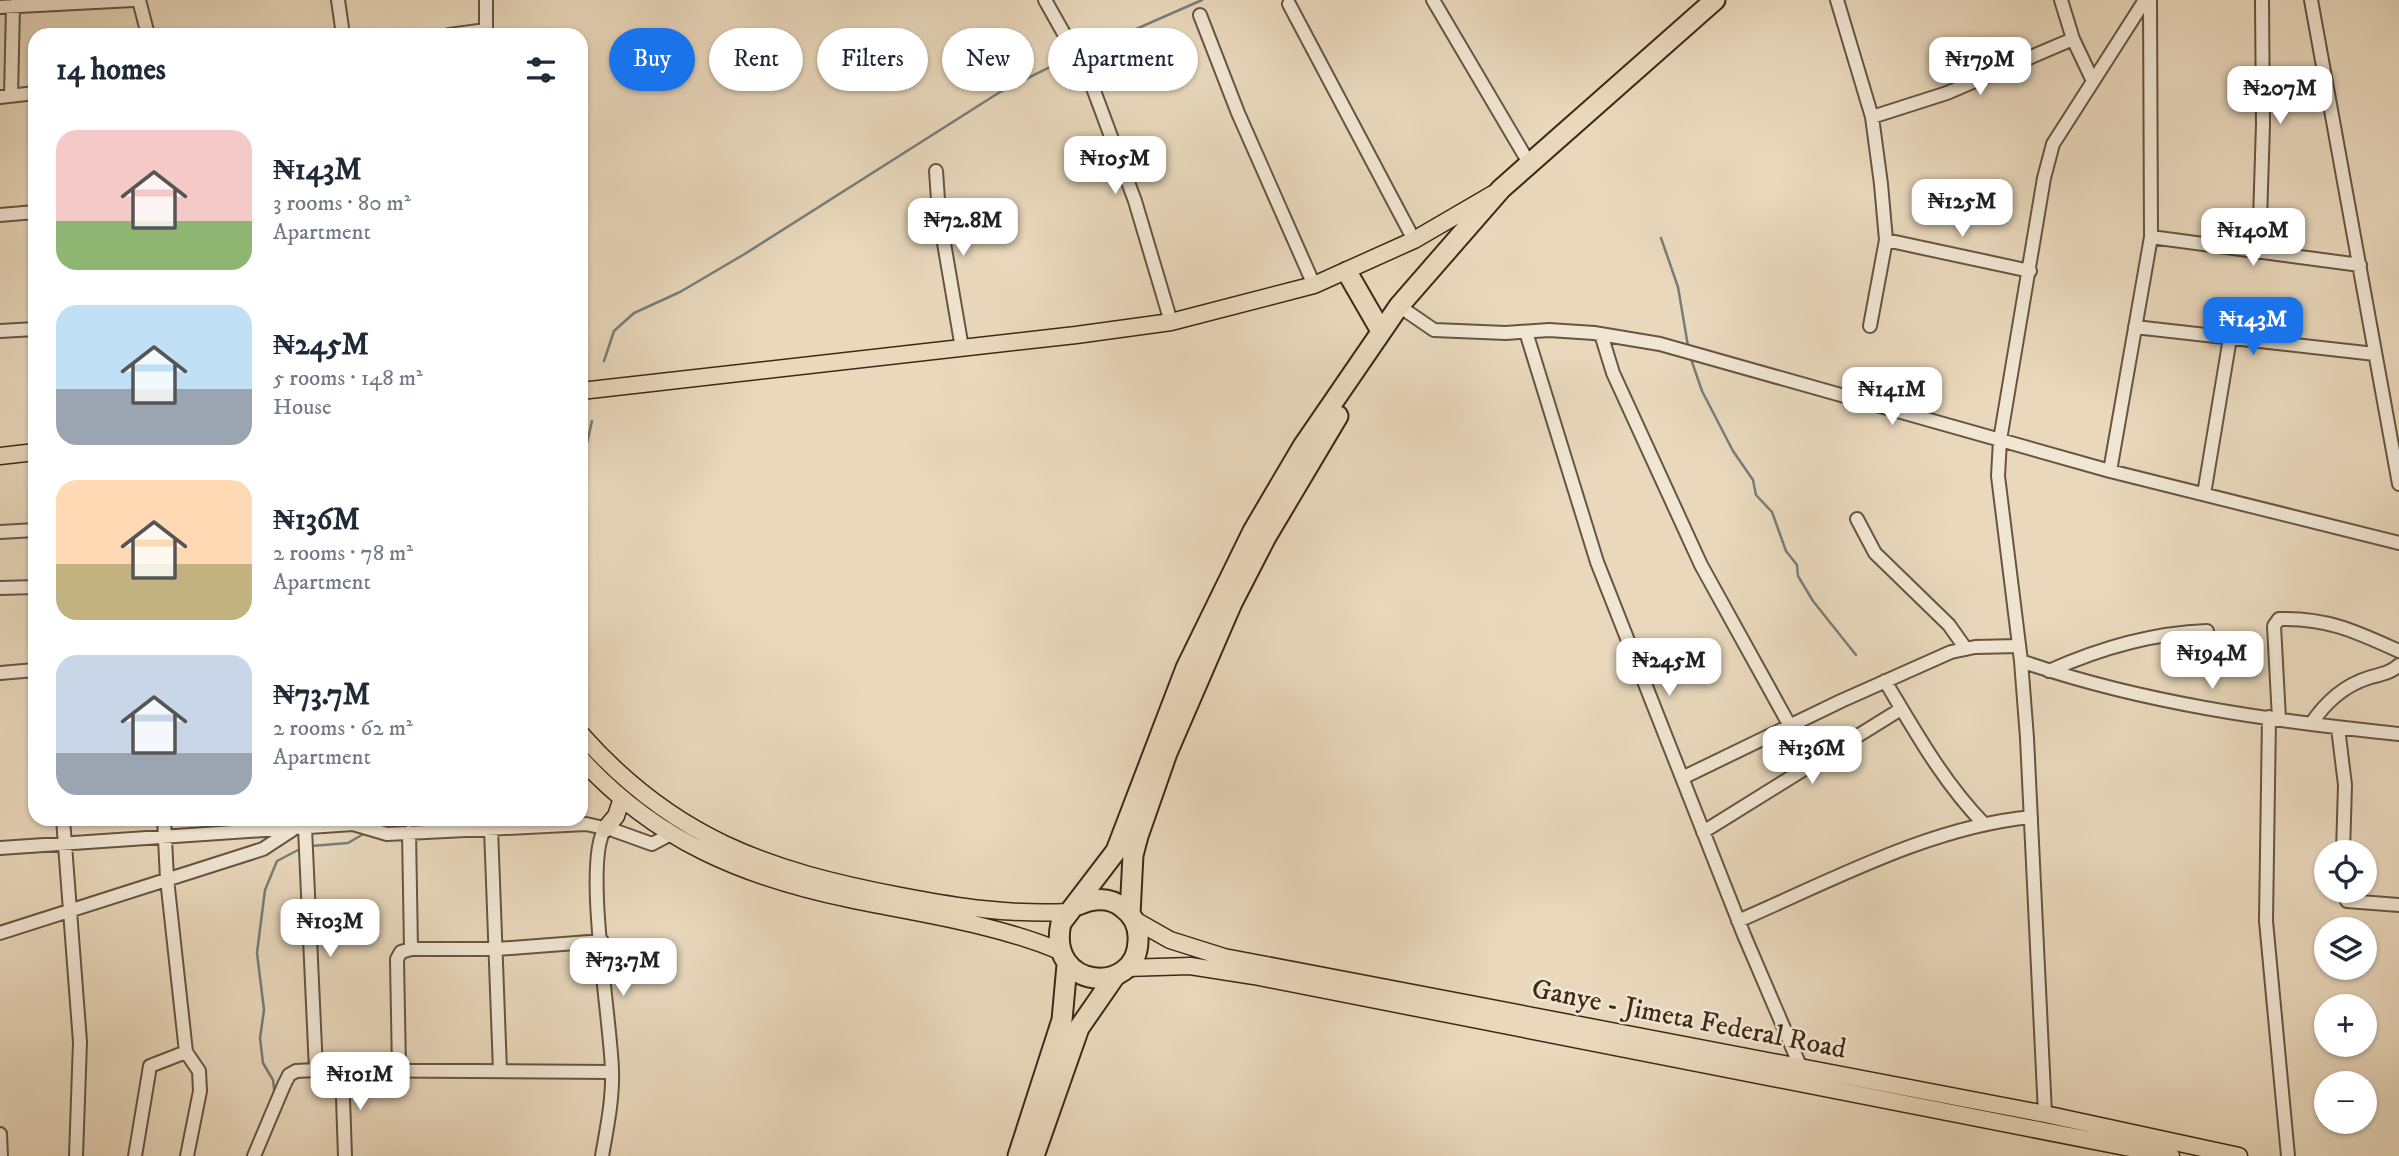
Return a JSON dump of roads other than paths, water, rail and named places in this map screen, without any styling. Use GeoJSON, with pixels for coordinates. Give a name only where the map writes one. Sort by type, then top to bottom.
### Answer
{"type":"FeatureCollection","features":[{"type":"Feature","properties":{"kind":"highway"},"geometry":{"type":"LineString","coordinates":[[1018,1156],[1062,1020],[1064,958],[1061,923],[1116,851],[1186,668],[1253,531],[1303,446],[1399,306],[1501,189],[1715,0]]}},
{"type":"Feature","properties":{"kind":"highway"},"geometry":{"type":"LineString","coordinates":[[1034,1156],[1079,1028],[1138,945],[1131,916],[1133,855],[1200,672],[1266,537],[1356,386],[1376,339],[1347,272]]}},
{"type":"Feature","properties":{"kind":"highway"},"geometry":{"type":"LineString","coordinates":[[1074,908],[1088,900],[1111,901],[1131,916]]}},
{"type":"Feature","properties":{"kind":"highway"},"geometry":{"type":"LineString","coordinates":[[1064,958],[1089,978],[1120,972]]}},
{"type":"Feature","properties":{"kind":"main road"},"geometry":{"type":"LineString","coordinates":[[588,390],[1171,322],[1314,285],[1347,272],[1414,240],[1501,189]]}},
{"type":"Feature","properties":{"kind":"main road"},"geometry":{"type":"LineString","coordinates":[[0,456],[28,453]]}},
{"type":"Feature","properties":{"kind":"main road"},"geometry":{"type":"LineString","coordinates":[[588,741],[617,771],[659,807],[713,840],[768,864],[820,880],[984,911],[1074,908]]}},
{"type":"Feature","properties":{"kind":"main road"},"geometry":{"type":"LineString","coordinates":[[588,766],[621,801],[671,834],[703,851],[770,879],[850,899],[981,924],[1064,958]]}},
{"type":"Feature","properties":{"kind":"main road"},"geometry":{"type":"LineString","coordinates":[[605,829],[616,816],[621,801]]}},
{"type":"Feature","properties":{"kind":"main road","name":"Ganye - Jimeta Federal Road"},"geometry":{"type":"LineString","coordinates":[[1131,916],[1170,940],[1224,957],[2045,1114],[2239,1156]]}},
{"type":"Feature","properties":{"kind":"main road","name":"Ganye - Jimeta Federal Road"},"geometry":{"type":"LineString","coordinates":[[1120,972],[1190,966],[1254,976],[2171,1156]]}},
{"type":"Feature","properties":{"kind":"street"},"geometry":{"type":"LineString","coordinates":[[28,94],[6,97],[6,7],[133,0]]}},
{"type":"Feature","properties":{"kind":"street"},"geometry":{"type":"LineString","coordinates":[[139,0],[146,28]]}},
{"type":"Feature","properties":{"kind":"street"},"geometry":{"type":"LineString","coordinates":[[338,0],[342,28]]}},
{"type":"Feature","properties":{"kind":"street"},"geometry":{"type":"LineString","coordinates":[[486,0],[486,28]]}},
{"type":"Feature","properties":{"kind":"street"},"geometry":{"type":"LineString","coordinates":[[1045,0],[1083,61],[1135,201],[1171,322]]}},
{"type":"Feature","properties":{"kind":"street"},"geometry":{"type":"LineString","coordinates":[[1433,0],[1529,163]]}},
{"type":"Feature","properties":{"kind":"street"},"geometry":{"type":"LineString","coordinates":[[1837,0],[1872,117],[1886,240],[1870,326]]}},
{"type":"Feature","properties":{"kind":"street"},"geometry":{"type":"LineString","coordinates":[[2061,0],[2073,39],[2092,79]]}},
{"type":"Feature","properties":{"kind":"street"},"geometry":{"type":"LineString","coordinates":[[2045,1114],[2021,661],[1998,476],[2000,440],[2044,178],[2053,144],[2092,79],[2148,0]]}},
{"type":"Feature","properties":{"kind":"street"},"geometry":{"type":"LineString","coordinates":[[2110,471],[2151,237],[2148,0]]}},
{"type":"Feature","properties":{"kind":"street"},"geometry":{"type":"LineString","coordinates":[[2259,253],[2263,124],[2262,0]]}},
{"type":"Feature","properties":{"kind":"street"},"geometry":{"type":"LineString","coordinates":[[2311,0],[2399,484]]}},
{"type":"Feature","properties":{"kind":"street"},"geometry":{"type":"LineString","coordinates":[[1289,4],[1414,240]]}},
{"type":"Feature","properties":{"kind":"street"},"geometry":{"type":"LineString","coordinates":[[1200,15],[1238,113],[1314,285]]}},
{"type":"Feature","properties":{"kind":"street"},"geometry":{"type":"LineString","coordinates":[[1872,117],[1947,93],[2073,39]]}},
{"type":"Feature","properties":{"kind":"street"},"geometry":{"type":"LineString","coordinates":[[936,171],[939,214],[962,348]]}},
{"type":"Feature","properties":{"kind":"street"},"geometry":{"type":"LineString","coordinates":[[0,215],[28,213]]}},
{"type":"Feature","properties":{"kind":"street"},"geometry":{"type":"LineString","coordinates":[[2151,237],[2360,265]]}},
{"type":"Feature","properties":{"kind":"street"},"geometry":{"type":"LineString","coordinates":[[1886,240],[2030,271]]}},
{"type":"Feature","properties":{"kind":"street"},"geometry":{"type":"LineString","coordinates":[[1399,306],[1434,330],[1466,333],[1601,334],[1660,344],[2110,471],[2399,543]]}},
{"type":"Feature","properties":{"kind":"street"},"geometry":{"type":"LineString","coordinates":[[2135,327],[2375,354]]}},
{"type":"Feature","properties":{"kind":"street"},"geometry":{"type":"LineString","coordinates":[[0,331],[28,329]]}},
{"type":"Feature","properties":{"kind":"street"},"geometry":{"type":"LineString","coordinates":[[1526,332],[1597,562],[1738,921],[1801,1068]]}},
{"type":"Feature","properties":{"kind":"street"},"geometry":{"type":"LineString","coordinates":[[1601,334],[1613,373],[1701,565],[1816,764]]}},
{"type":"Feature","properties":{"kind":"street"},"geometry":{"type":"LineString","coordinates":[[2204,494],[2230,338]]}},
{"type":"Feature","properties":{"kind":"street"},"geometry":{"type":"LineString","coordinates":[[1857,519],[1875,553],[1949,625],[1966,649]]}},
{"type":"Feature","properties":{"kind":"street"},"geometry":{"type":"LineString","coordinates":[[0,532],[28,530]]}},
{"type":"Feature","properties":{"kind":"street"},"geometry":{"type":"LineString","coordinates":[[0,588],[28,587]]}},
{"type":"Feature","properties":{"kind":"street"},"geometry":{"type":"LineString","coordinates":[[2288,1156],[2266,921],[2274,718],[2274,625],[2279,619],[2323,621],[2348,627],[2399,651]]}},
{"type":"Feature","properties":{"kind":"street"},"geometry":{"type":"LineString","coordinates":[[2049,671],[2081,656],[2175,632],[2207,631]]}},
{"type":"Feature","properties":{"kind":"street"},"geometry":{"type":"LineString","coordinates":[[1682,778],[1951,652],[2019,646]]}},
{"type":"Feature","properties":{"kind":"street"},"geometry":{"type":"LineString","coordinates":[[2021,661],[2049,671],[2165,699],[2311,724],[2399,734]]}},
{"type":"Feature","properties":{"kind":"street"},"geometry":{"type":"LineString","coordinates":[[2311,724],[2324,704],[2342,691],[2367,678],[2386,674],[2399,665]]}},
{"type":"Feature","properties":{"kind":"street"},"geometry":{"type":"LineString","coordinates":[[0,673],[28,671]]}},
{"type":"Feature","properties":{"kind":"street"},"geometry":{"type":"LineString","coordinates":[[1885,681],[1940,771],[1984,824]]}},
{"type":"Feature","properties":{"kind":"street"},"geometry":{"type":"LineString","coordinates":[[1703,832],[1901,709]]}},
{"type":"Feature","properties":{"kind":"street"},"geometry":{"type":"LineString","coordinates":[[2338,728],[2345,785],[2343,840]]}},
{"type":"Feature","properties":{"kind":"street"},"geometry":{"type":"LineString","coordinates":[[1738,921],[1890,857],[1984,824],[2031,817]]}},
{"type":"Feature","properties":{"kind":"street"},"geometry":{"type":"LineString","coordinates":[[588,825],[652,844],[671,834]]}},
{"type":"Feature","properties":{"kind":"street"},"geometry":{"type":"LineString","coordinates":[[63,826],[67,910],[80,1042],[76,1156]]}},
{"type":"Feature","properties":{"kind":"street"},"geometry":{"type":"LineString","coordinates":[[164,826],[167,879],[186,1052],[199,1071],[200,1091],[187,1156]]}},
{"type":"Feature","properties":{"kind":"street"},"geometry":{"type":"LineString","coordinates":[[236,826],[236,833]]}},
{"type":"Feature","properties":{"kind":"street"},"geometry":{"type":"LineString","coordinates":[[0,933],[303,837],[329,826]]}},
{"type":"Feature","properties":{"kind":"street"},"geometry":{"type":"LineString","coordinates":[[362,826],[375,832],[408,832],[538,826]]}},
{"type":"Feature","properties":{"kind":"street"},"geometry":{"type":"LineString","coordinates":[[491,828],[500,1071]]}},
{"type":"Feature","properties":{"kind":"street"},"geometry":{"type":"LineString","coordinates":[[602,1156],[612,1072],[597,883],[599,838],[605,829]]}},
{"type":"Feature","properties":{"kind":"street"},"geometry":{"type":"LineString","coordinates":[[408,832],[411,949]]}},
{"type":"Feature","properties":{"kind":"street"},"geometry":{"type":"LineString","coordinates":[[0,848],[236,833],[303,837]]}},
{"type":"Feature","properties":{"kind":"street"},"geometry":{"type":"LineString","coordinates":[[303,837],[316,1070]]}},
{"type":"Feature","properties":{"kind":"street"},"geometry":{"type":"LineString","coordinates":[[2373,903],[2399,905]]}},
{"type":"Feature","properties":{"kind":"street"},"geometry":{"type":"LineString","coordinates":[[399,1070],[397,959],[401,952],[411,949],[497,949],[602,942]]}},
{"type":"Feature","properties":{"kind":"street"},"geometry":{"type":"LineString","coordinates":[[135,1156],[150,1066],[186,1052]]}},
{"type":"Feature","properties":{"kind":"street"},"geometry":{"type":"LineString","coordinates":[[254,1156],[289,1075],[342,1069],[612,1072]]}},
{"type":"Feature","properties":{"kind":"street"},"geometry":{"type":"LineString","coordinates":[[342,1069],[345,1156]]}},
{"type":"Feature","properties":{"kind":"street"},"geometry":{"type":"LineString","coordinates":[[0,1134],[1,1156]]}},
{"type":"Feature","properties":{"kind":"waterway"},"geometry":{"type":"LineString","coordinates":[[1138,28],[1202,0]]}},
{"type":"Feature","properties":{"kind":"waterway"},"geometry":{"type":"LineString","coordinates":[[604,361],[614,331],[634,313],[680,292],[743,255],[1000,92],[1048,68]]}},
{"type":"Feature","properties":{"kind":"waterway"},"geometry":{"type":"LineString","coordinates":[[1661,238],[1678,287],[1688,346]]}},
{"type":"Feature","properties":{"kind":"waterway"},"geometry":{"type":"LineString","coordinates":[[1690,356],[1702,391],[1733,451],[1753,480],[1756,495],[1772,512],[1786,551],[1797,565],[1798,576],[1813,601],[1856,655]]}},
{"type":"Feature","properties":{"kind":"waterway"},"geometry":{"type":"LineString","coordinates":[[588,439],[592,421]]}},
{"type":"Feature","properties":{"kind":"waterway"},"geometry":{"type":"LineString","coordinates":[[311,846],[348,843],[365,833]]}},
{"type":"Feature","properties":{"kind":"waterway"},"geometry":{"type":"LineString","coordinates":[[275,1096],[273,1080],[263,1063],[260,1038],[264,1010],[257,953],[265,890],[277,861],[302,848]]}},
{"type":"Feature","properties":{"kind":"waterway"},"geometry":{"type":"LineString","coordinates":[[247,1156],[251,1147]]}}]}
